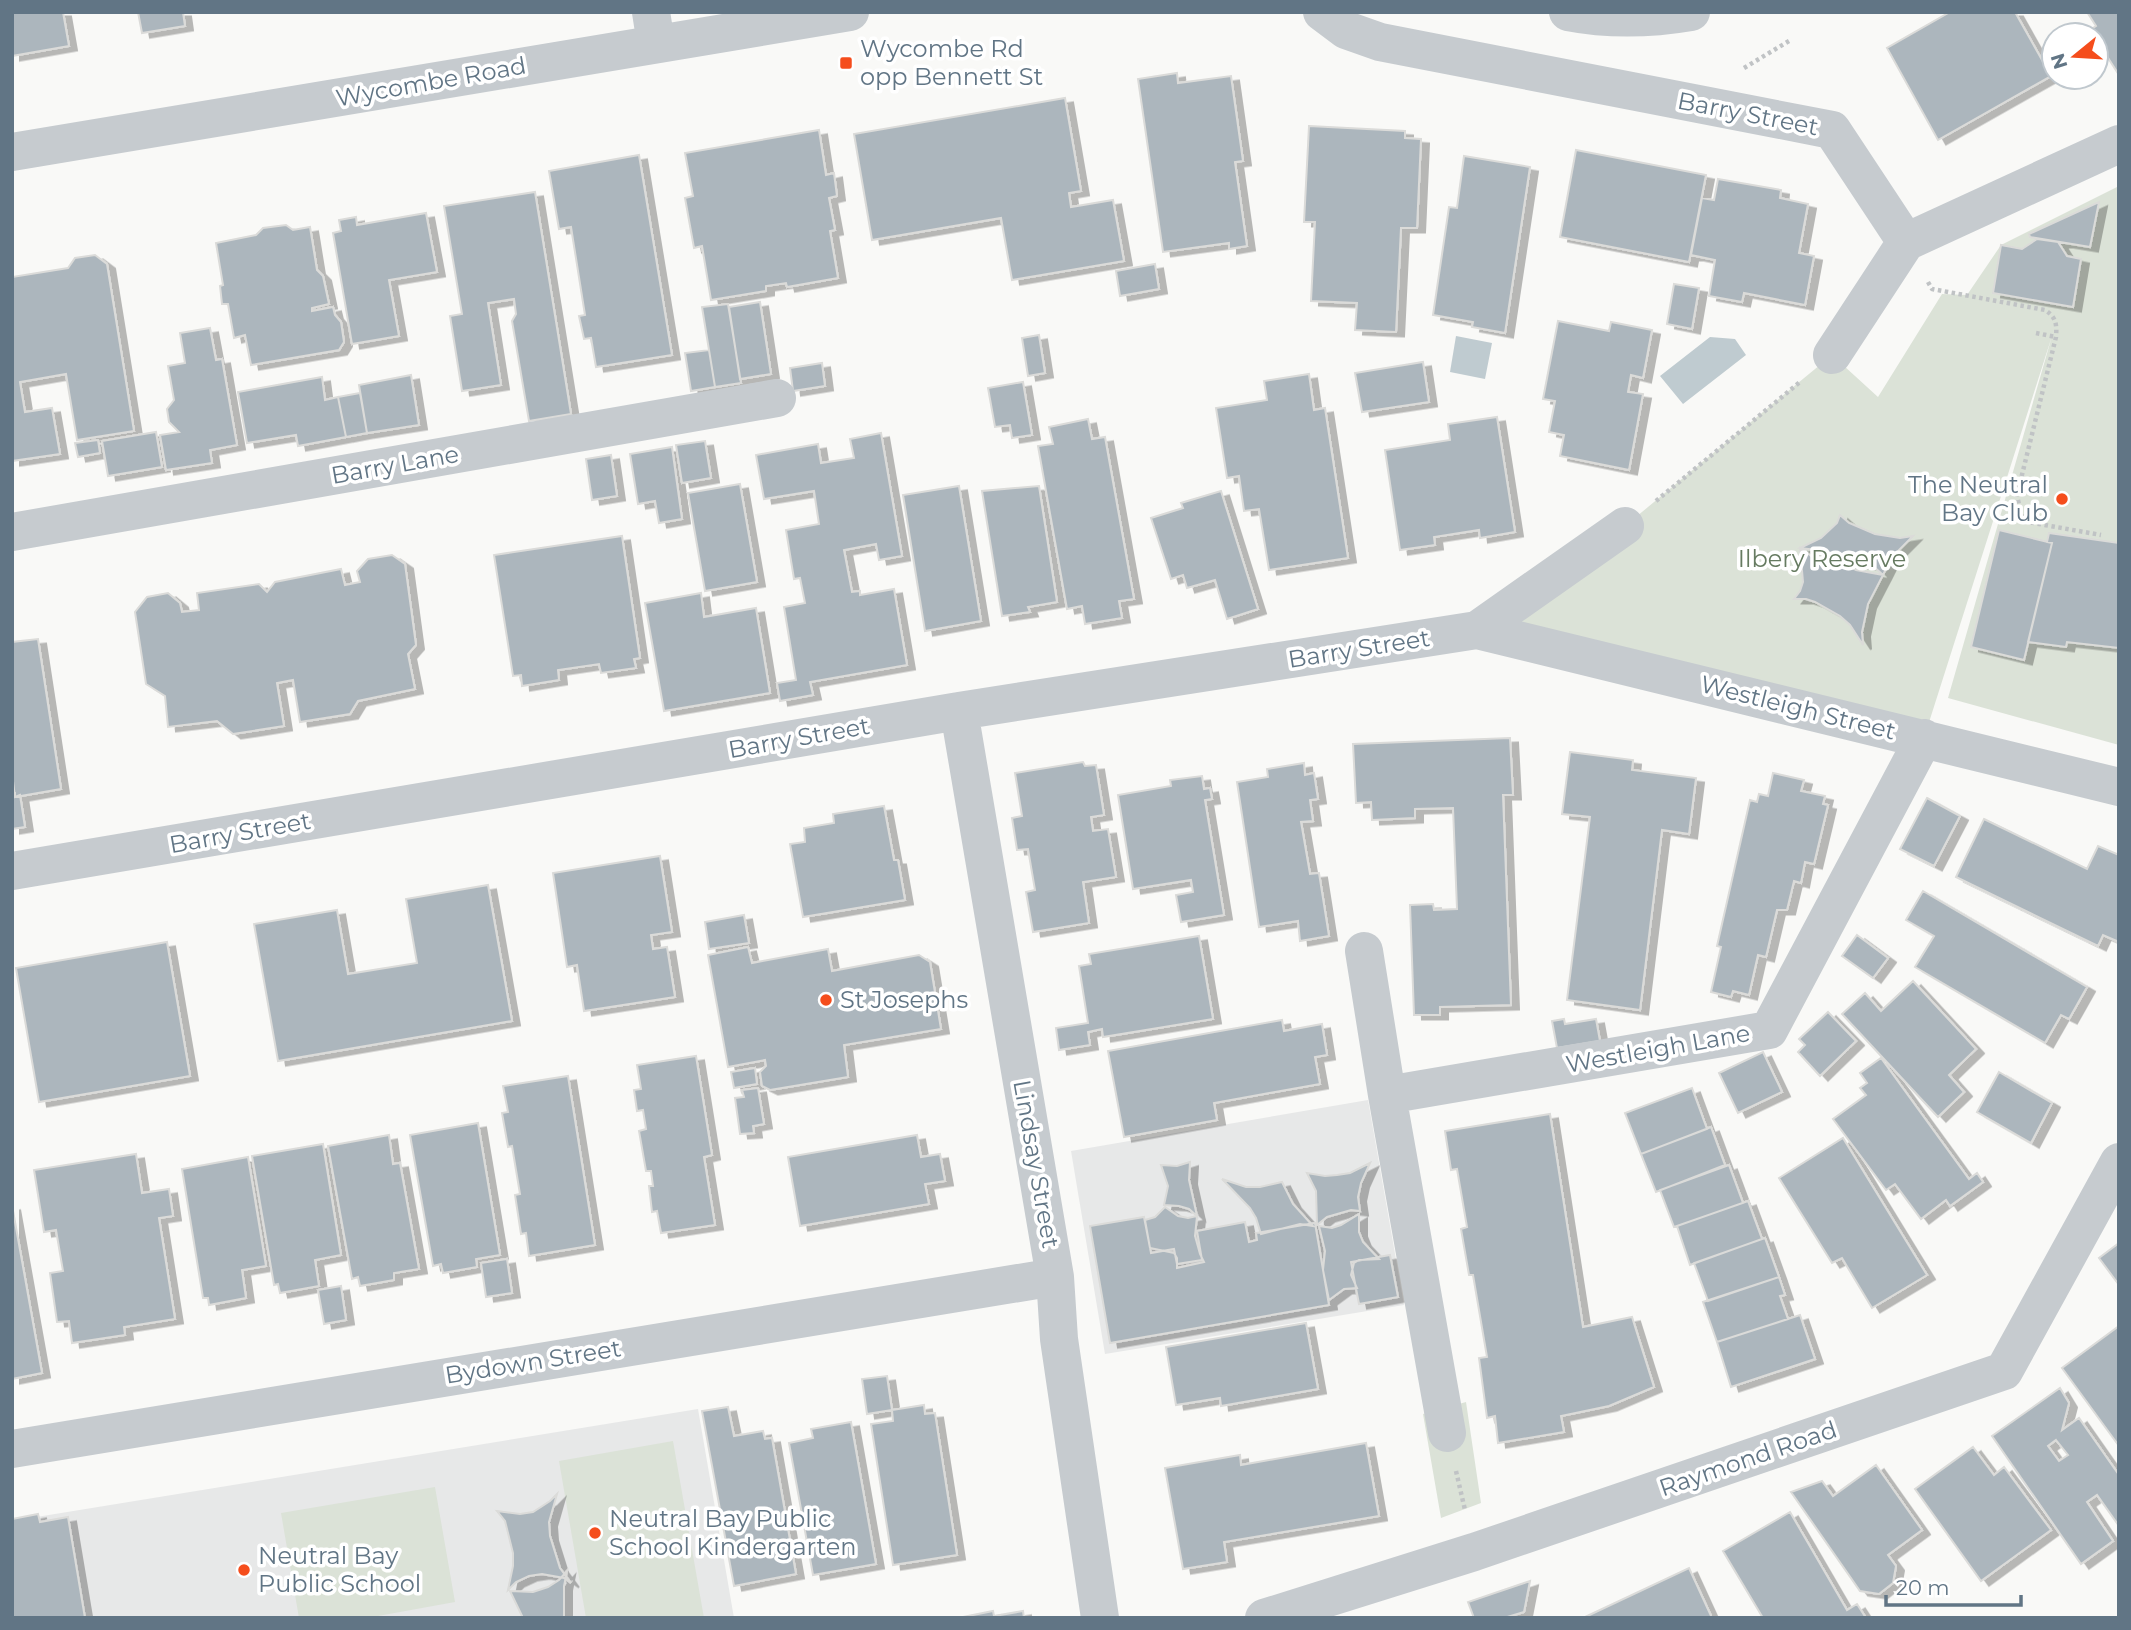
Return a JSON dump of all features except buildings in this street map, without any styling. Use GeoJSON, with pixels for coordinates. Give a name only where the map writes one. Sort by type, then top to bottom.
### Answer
{"type":"FeatureCollection","features":[{"type":"Feature","properties":{"kind":"street","name":"Wycombe Road"},"geometry":{"type":"LineString","coordinates":[[12,152],[653,28],[850,12]]}},
{"type":"Feature","properties":{"kind":"street","name":"Barry Street"},"geometry":{"type":"LineString","coordinates":[[1322,12],[1346,30],[1381,42],[1832,131],[1906,242]]}},
{"type":"Feature","properties":{"kind":"street"},"geometry":{"type":"LineString","coordinates":[[1568,12],[1591,17],[1638,18],[1690,12]]}},
{"type":"Feature","properties":{"kind":"street"},"geometry":{"type":"LineString","coordinates":[[1832,355],[1906,242],[2119,144]]}},
{"type":"Feature","properties":{"kind":"street","name":"Barry Lane"},"geometry":{"type":"LineString","coordinates":[[12,532],[777,398]]}},
{"type":"Feature","properties":{"kind":"street","name":"Barry Street"},"geometry":{"type":"LineString","coordinates":[[12,871],[959,711],[1477,630],[1625,526]]}},
{"type":"Feature","properties":{"kind":"street","name":"Westleigh Street"},"geometry":{"type":"LineString","coordinates":[[1477,630],[2119,787]]}},
{"type":"Feature","properties":{"kind":"street","name":"Lindsay Street"},"geometry":{"type":"LineString","coordinates":[[959,711],[1055,1277],[1059,1339],[1100,1618]]}},
{"type":"Feature","properties":{"kind":"street","name":"Westleigh Lane"},"geometry":{"type":"LineString","coordinates":[[1387,1095],[1769,1030],[1924,738]]}},
{"type":"Feature","properties":{"kind":"street"},"geometry":{"type":"LineString","coordinates":[[1364,951],[1447,1433]]}},
{"type":"Feature","properties":{"kind":"street","name":"Raymond Road"},"geometry":{"type":"LineString","coordinates":[[1264,1618],[1474,1552],[2004,1371],[2119,1162]]}},
{"type":"Feature","properties":{"kind":"street","name":"Bydown Street"},"geometry":{"type":"LineString","coordinates":[[12,1448],[1055,1277]]}},
{"type":"Feature","properties":{"kind":"path"},"geometry":{"type":"LineString","coordinates":[[1737,72],[1789,41]]}},
{"type":"Feature","properties":{"kind":"path"},"geometry":{"type":"LineString","coordinates":[[1906,242],[1931,289],[2045,310],[2052,314],[2057,325],[2056,337],[2017,495],[2021,515],[2028,522],[2101,535]]}},
{"type":"Feature","properties":{"kind":"path"},"geometry":{"type":"LineString","coordinates":[[2036,333],[2056,337]]}},
{"type":"Feature","properties":{"kind":"path"},"geometry":{"type":"LineString","coordinates":[[1625,526],[1832,355]]}},
{"type":"Feature","properties":{"kind":"path"},"geometry":{"type":"LineString","coordinates":[[1447,1433],[1474,1552]]}},
{"type":"Feature","properties":{"kind":"shaded area"},"geometry":{"type":"Polygon","coordinates":[[[1456,336],[1492,343],[1485,379],[1450,372],[1456,336]]]}},
{"type":"Feature","properties":{"kind":"shaded area"},"geometry":{"type":"Polygon","coordinates":[[[1710,337],[1735,339],[1746,355],[1683,404],[1660,376],[1710,337]]]}},
{"type":"Feature","properties":{"kind":"shaded area"},"geometry":{"type":"Polygon","coordinates":[[[1368,1100],[1404,1305],[1105,1354],[1071,1151],[1368,1100]]]}},
{"type":"Feature","properties":{"kind":"shaded area"},"geometry":{"type":"Polygon","coordinates":[[[698,1409],[734,1618],[12,1618],[12,1521],[698,1409]]]}},
{"type":"Feature","properties":{"kind":"green space","name":"Ilbery Reserve"},"geometry":{"type":"Polygon","coordinates":[[[2119,186],[2119,745],[1948,698],[2052,336],[1924,738],[1477,630],[1625,526],[1832,355],[1878,397],[1942,294],[1967,295],[2001,245],[2119,186]]]}},
{"type":"Feature","properties":{"kind":"green space"},"geometry":{"type":"Polygon","coordinates":[[[1466,1402],[1481,1503],[1441,1518],[1423,1414],[1466,1402]]]}},
{"type":"Feature","properties":{"kind":"green space"},"geometry":{"type":"Polygon","coordinates":[[[673,1441],[704,1618],[586,1618],[559,1461],[673,1441]]]}},
{"type":"Feature","properties":{"kind":"green space"},"geometry":{"type":"Polygon","coordinates":[[[435,1487],[455,1602],[367,1618],[299,1618],[281,1513],[435,1487]]]}},
{"type":"Feature","properties":{"kind":"place","name":"Wycombe Rd opp Bennett St"},"geometry":{"type":"Point","coordinates":[846,63]}},
{"type":"Feature","properties":{"kind":"place","name":"The Neutral Bay Club"},"geometry":{"type":"Point","coordinates":[2062,499]}},
{"type":"Feature","properties":{"kind":"place","name":"St Josephs"},"geometry":{"type":"Point","coordinates":[826,1000]}},
{"type":"Feature","properties":{"kind":"place","name":"Neutral Bay Public School Kindergarten"},"geometry":{"type":"Point","coordinates":[595,1533]}},
{"type":"Feature","properties":{"kind":"place","name":"Neutral Bay Public School"},"geometry":{"type":"Point","coordinates":[244,1570]}}]}
